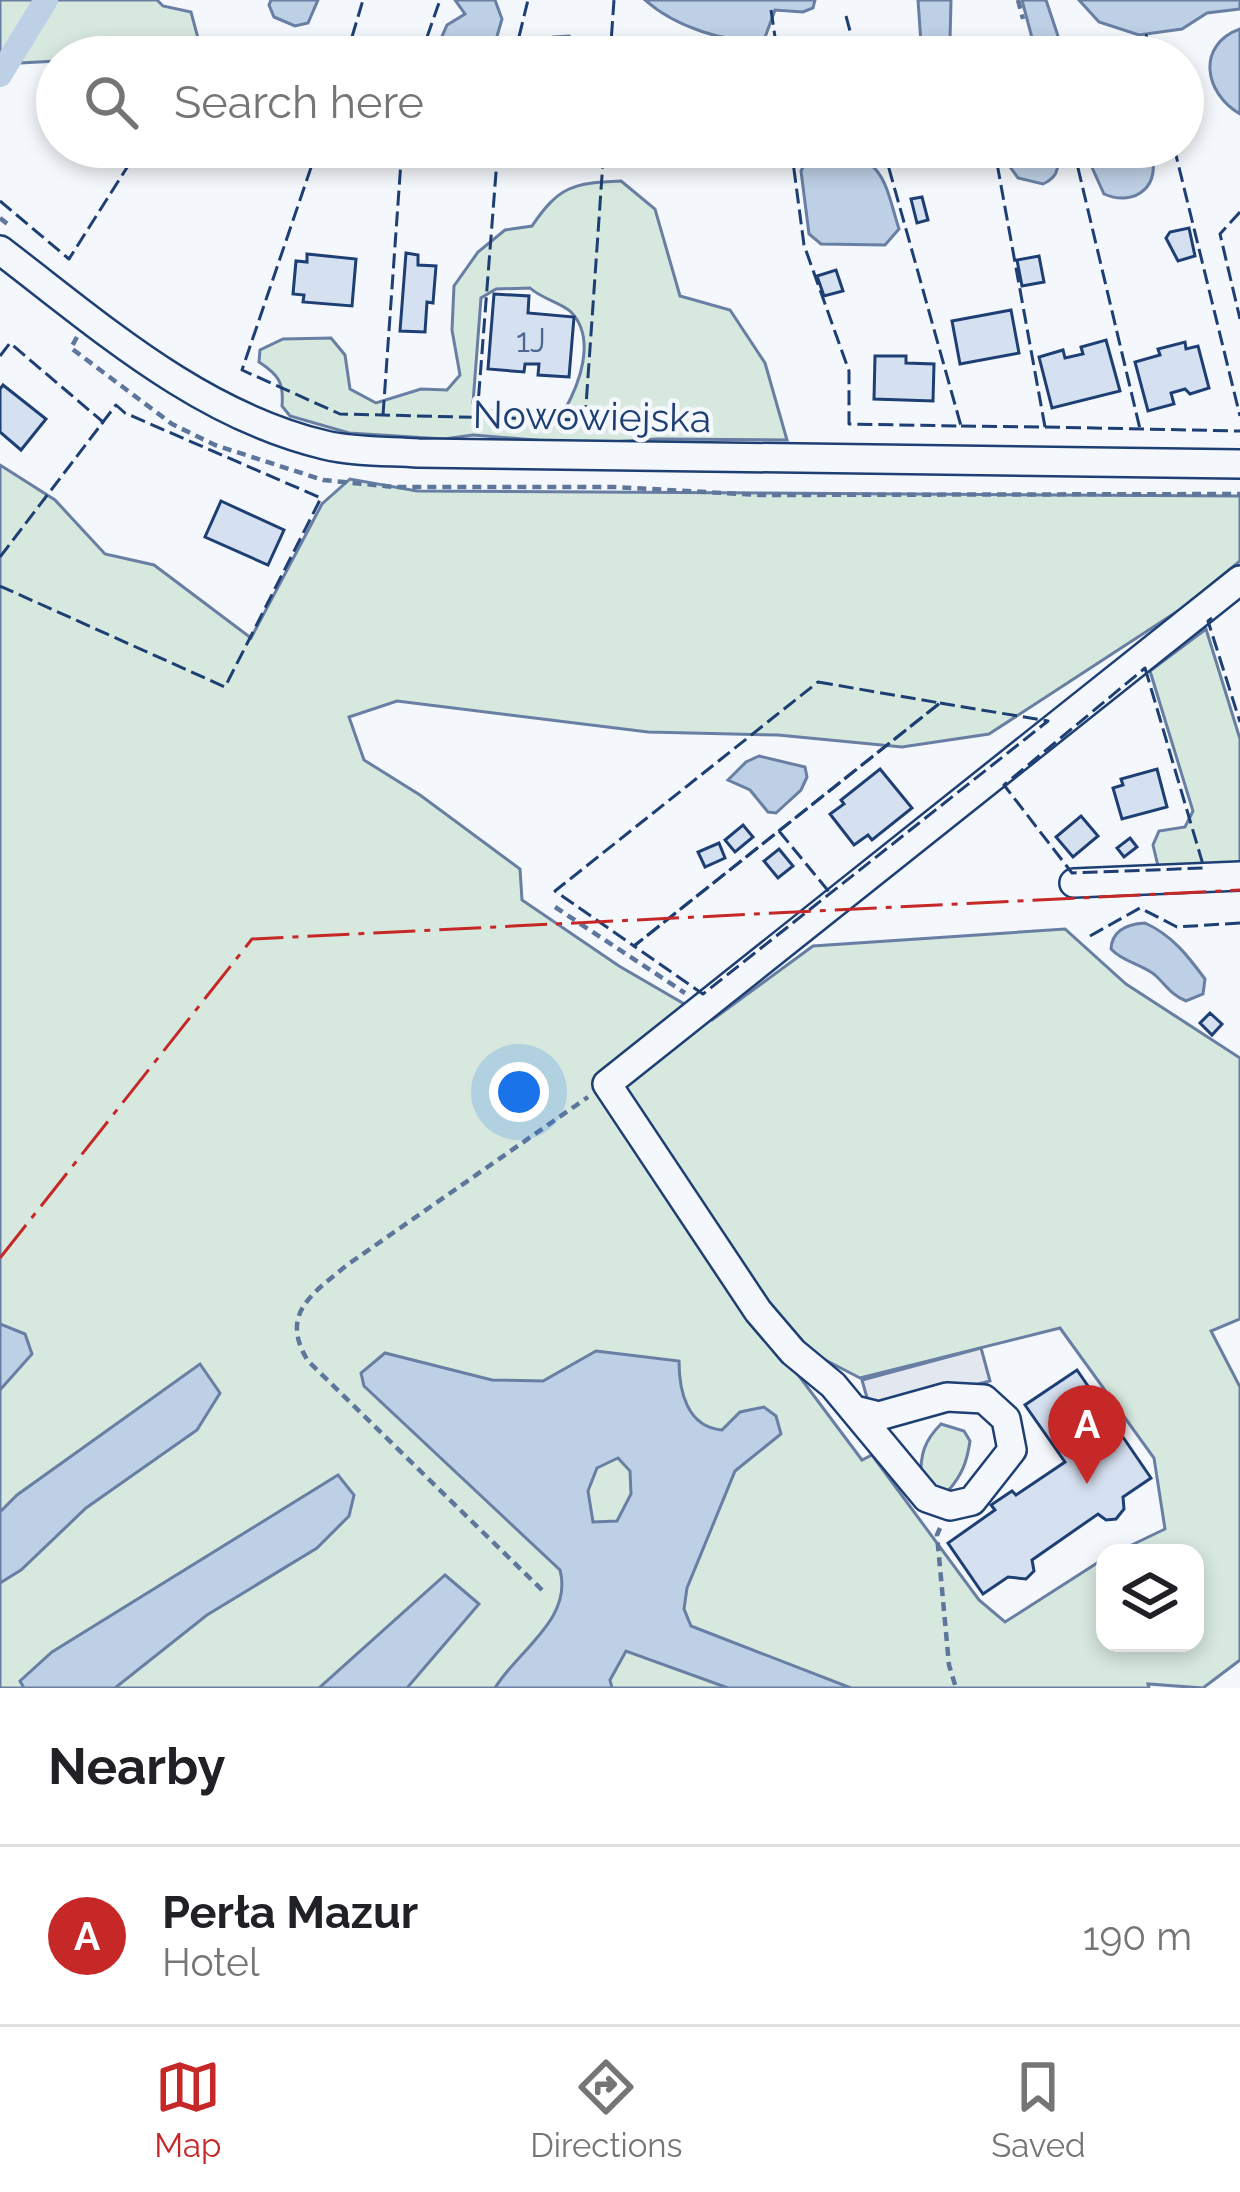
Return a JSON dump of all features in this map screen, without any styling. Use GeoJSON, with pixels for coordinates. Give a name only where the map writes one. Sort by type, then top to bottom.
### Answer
{"type":"FeatureCollection","features":[{"type":"Feature","properties":{"kind":"street","name":"Nowowiejska"},"geometry":{"type":"LineString","coordinates":[[0,250],[191,390],[274,430],[330,446],[418,453],[1240,464]]}},
{"type":"Feature","properties":{"kind":"street"},"geometry":{"type":"LineString","coordinates":[[855,1410],[879,1416],[947,1397],[984,1399],[1006,1419],[1012,1450],[972,1501],[950,1506],[927,1498],[833,1385],[793,1352],[758,1311],[607,1084],[1240,580]]}},
{"type":"Feature","properties":{"kind":"street"},"geometry":{"type":"LineString","coordinates":[[1073,883],[1240,877]]}},
{"type":"Feature","properties":{"kind":"path"},"geometry":{"type":"LineString","coordinates":[[1018,0],[1023,19]]}},
{"type":"Feature","properties":{"kind":"path"},"geometry":{"type":"LineString","coordinates":[[555,907],[705,1006]]}},
{"type":"Feature","properties":{"kind":"path"},"geometry":{"type":"LineString","coordinates":[[542,1590],[308,1361],[296,1342],[295,1321],[311,1295],[347,1265],[607,1084]]}},
{"type":"Feature","properties":{"kind":"path"},"geometry":{"type":"LineString","coordinates":[[950,1506],[937,1535],[949,1665],[956,1688]]}},
{"type":"Feature","properties":{"kind":"shaded area"},"geometry":{"type":"Polygon","coordinates":[[[0,0],[157,0],[163,6],[191,12],[197,36],[36,36],[36,62],[0,64],[0,0]]]}},
{"type":"Feature","properties":{"kind":"shaded area"},"geometry":{"type":"Polygon","coordinates":[[[621,181],[655,209],[680,296],[730,310],[765,363],[787,440],[583,444],[473,435],[444,439],[349,433],[290,416],[282,406],[279,380],[259,362],[260,350],[283,339],[331,338],[345,355],[350,389],[376,403],[421,389],[447,390],[460,375],[452,330],[454,286],[478,252],[505,230],[532,226],[569,189],[621,181]],[[530,288],[496,289],[481,298],[473,403],[479,411],[564,411],[570,400],[583,362],[583,335],[571,312],[530,288]]]}},
{"type":"Feature","properties":{"kind":"shaded area"},"geometry":{"type":"Polygon","coordinates":[[[0,465],[55,500],[105,554],[154,565],[251,638],[322,504],[350,479],[417,491],[1240,496],[1240,561],[1184,607],[989,734],[902,747],[778,735],[648,732],[397,701],[349,717],[364,760],[520,869],[522,900],[619,966],[712,1020],[813,946],[1065,929],[1126,984],[1240,1058],[1240,1319],[1211,1331],[1240,1387],[1240,1660],[1203,1688],[1148,1684],[1149,1688],[0,1688],[0,465]],[[1060,1328],[860,1378],[806,1350],[781,1352],[862,1460],[872,1455],[979,1600],[1005,1622],[1096,1564],[1096,1652],[1204,1652],[1204,1544],[1134,1544],[1165,1529],[1154,1458],[1060,1328]]]}},
{"type":"Feature","properties":{"kind":"shaded area"},"geometry":{"type":"Polygon","coordinates":[[[1206,629],[1240,739],[1240,865],[1158,866],[1153,845],[1159,831],[1185,827],[1193,811],[1150,671],[1206,629]]]}},
{"type":"Feature","properties":{"kind":"shaded area"},"geometry":{"type":"Polygon","coordinates":[[[981,1348],[990,1381],[871,1412],[862,1380],[981,1348]]]}},
{"type":"Feature","properties":{"kind":"shaded area"},"geometry":{"type":"Polygon","coordinates":[[[941,1424],[964,1431],[970,1441],[957,1479],[948,1491],[935,1492],[921,1478],[921,1462],[927,1442],[941,1424]]]}},
{"type":"Feature","properties":{"kind":"water"},"geometry":{"type":"Polygon","coordinates":[[[271,0],[318,0],[308,23],[295,26],[274,17],[271,0]]]}},
{"type":"Feature","properties":{"kind":"water"},"geometry":{"type":"Polygon","coordinates":[[[455,0],[495,0],[502,19],[497,36],[442,36],[447,25],[465,14],[455,0]]]}},
{"type":"Feature","properties":{"kind":"water"},"geometry":{"type":"Polygon","coordinates":[[[645,0],[815,0],[813,8],[803,12],[775,10],[765,36],[717,36],[645,0]]]}},
{"type":"Feature","properties":{"kind":"water"},"geometry":{"type":"Polygon","coordinates":[[[918,0],[951,0],[950,36],[921,36],[918,0]]]}},
{"type":"Feature","properties":{"kind":"water"},"geometry":{"type":"Polygon","coordinates":[[[1022,0],[1046,0],[1058,36],[1032,36],[1022,0]]]}},
{"type":"Feature","properties":{"kind":"water"},"geometry":{"type":"Polygon","coordinates":[[[1079,0],[1240,0],[1240,9],[1207,13],[1182,29],[1139,35],[1099,22],[1079,0]]]}},
{"type":"Feature","properties":{"kind":"water"},"geometry":{"type":"Polygon","coordinates":[[[1240,29],[1240,114],[1219,94],[1210,70],[1216,46],[1240,29]]]}},
{"type":"Feature","properties":{"kind":"water"},"geometry":{"type":"Polygon","coordinates":[[[875,168],[899,229],[885,245],[821,244],[809,234],[801,171],[875,168]]]}},
{"type":"Feature","properties":{"kind":"water"},"geometry":{"type":"Polygon","coordinates":[[[1011,168],[1057,168],[1043,184],[1018,178],[1011,168]]]}},
{"type":"Feature","properties":{"kind":"water"},"geometry":{"type":"Polygon","coordinates":[[[1092,168],[1153,168],[1150,183],[1136,195],[1116,198],[1104,194],[1092,168]]]}},
{"type":"Feature","properties":{"kind":"water"},"geometry":{"type":"Polygon","coordinates":[[[759,756],[805,767],[807,777],[801,790],[776,813],[768,812],[750,790],[728,780],[759,756]]]}},
{"type":"Feature","properties":{"kind":"water"},"geometry":{"type":"Polygon","coordinates":[[[1145,923],[1192,962],[1205,979],[1203,994],[1181,999],[1155,975],[1111,949],[1122,929],[1145,923]]]}},
{"type":"Feature","properties":{"kind":"water"},"geometry":{"type":"Polygon","coordinates":[[[0,1324],[25,1334],[32,1354],[0,1390],[0,1324]]]}},
{"type":"Feature","properties":{"kind":"water"},"geometry":{"type":"Polygon","coordinates":[[[596,1351],[679,1361],[683,1395],[701,1422],[722,1430],[740,1412],[764,1407],[776,1416],[781,1434],[735,1471],[687,1588],[684,1609],[691,1626],[851,1688],[728,1688],[626,1651],[610,1680],[612,1688],[495,1688],[551,1619],[562,1588],[560,1570],[364,1386],[361,1373],[385,1353],[492,1380],[543,1381],[596,1351]],[[618,1458],[597,1468],[588,1491],[593,1522],[617,1521],[631,1494],[630,1471],[618,1458]]]}},
{"type":"Feature","properties":{"kind":"water"},"geometry":{"type":"Polygon","coordinates":[[[200,1364],[220,1393],[197,1430],[86,1508],[21,1570],[0,1583],[0,1512],[200,1364]]]}},
{"type":"Feature","properties":{"kind":"water"},"geometry":{"type":"Polygon","coordinates":[[[338,1475],[354,1495],[349,1516],[317,1548],[207,1615],[115,1688],[24,1688],[20,1681],[52,1652],[338,1475]]]}},
{"type":"Feature","properties":{"kind":"water"},"geometry":{"type":"Polygon","coordinates":[[[445,1575],[479,1604],[407,1688],[319,1688],[445,1575]]]}},
{"type":"Feature","properties":{"kind":"building"},"geometry":{"type":"Polygon","coordinates":[[[922,197],[928,220],[917,223],[911,199],[922,197]]]}},
{"type":"Feature","properties":{"kind":"building"},"geometry":{"type":"Polygon","coordinates":[[[1189,228],[1195,256],[1178,261],[1166,238],[1170,232],[1189,228]]]}},
{"type":"Feature","properties":{"kind":"building"},"geometry":{"type":"Polygon","coordinates":[[[406,253],[418,255],[418,265],[436,266],[425,332],[400,331],[406,253]]]}},
{"type":"Feature","properties":{"kind":"building"},"geometry":{"type":"Polygon","coordinates":[[[307,254],[356,259],[352,306],[303,302],[304,295],[293,294],[296,261],[307,262],[307,254]]]}},
{"type":"Feature","properties":{"kind":"building"},"geometry":{"type":"Polygon","coordinates":[[[1039,256],[1044,282],[1022,286],[1017,260],[1039,256]]]}},
{"type":"Feature","properties":{"kind":"building"},"geometry":{"type":"Polygon","coordinates":[[[836,270],[843,291],[824,296],[817,276],[836,270]]]}},
{"type":"Feature","properties":{"kind":"building"},"geometry":{"type":"Polygon","coordinates":[[[494,294],[529,296],[528,313],[574,317],[569,377],[538,375],[539,364],[525,364],[524,372],[488,369],[494,294]]]}},
{"type":"Feature","properties":{"kind":"building"},"geometry":{"type":"Polygon","coordinates":[[[1011,310],[1019,353],[960,364],[952,321],[1011,310]]]}},
{"type":"Feature","properties":{"kind":"building"},"geometry":{"type":"Polygon","coordinates":[[[1106,340],[1120,391],[1052,408],[1039,357],[1063,350],[1065,358],[1083,354],[1081,347],[1106,340]]]}},
{"type":"Feature","properties":{"kind":"building"},"geometry":{"type":"Polygon","coordinates":[[[1185,342],[1186,349],[1198,346],[1209,388],[1171,393],[1174,404],[1148,411],[1135,362],[1185,342]]]}},
{"type":"Feature","properties":{"kind":"building"},"geometry":{"type":"Polygon","coordinates":[[[875,356],[906,356],[906,363],[934,364],[933,401],[874,399],[875,356]]]}},
{"type":"Feature","properties":{"kind":"building"},"geometry":{"type":"Polygon","coordinates":[[[3,385],[46,419],[21,450],[0,432],[3,385]]]}},
{"type":"Feature","properties":{"kind":"building"},"geometry":{"type":"Polygon","coordinates":[[[221,501],[284,530],[268,565],[205,537],[221,501]]]}},
{"type":"Feature","properties":{"kind":"building"},"geometry":{"type":"Polygon","coordinates":[[[880,769],[912,808],[872,840],[868,835],[854,845],[830,814],[880,769]]]}},
{"type":"Feature","properties":{"kind":"building"},"geometry":{"type":"Polygon","coordinates":[[[1157,769],[1167,807],[1122,819],[1113,788],[1123,785],[1121,779],[1157,769]]]}},
{"type":"Feature","properties":{"kind":"building"},"geometry":{"type":"Polygon","coordinates":[[[1081,816],[1098,836],[1073,857],[1056,837],[1081,816]]]}},
{"type":"Feature","properties":{"kind":"building"},"geometry":{"type":"Polygon","coordinates":[[[743,825],[753,837],[735,852],[725,840],[743,825]]]}},
{"type":"Feature","properties":{"kind":"building"},"geometry":{"type":"Polygon","coordinates":[[[1130,838],[1137,847],[1124,857],[1117,848],[1130,838]]]}},
{"type":"Feature","properties":{"kind":"building"},"geometry":{"type":"Polygon","coordinates":[[[719,843],[725,858],[705,867],[698,852],[719,843]]]}},
{"type":"Feature","properties":{"kind":"building"},"geometry":{"type":"Polygon","coordinates":[[[779,849],[793,866],[778,878],[764,861],[779,849]]]}},
{"type":"Feature","properties":{"kind":"building"},"geometry":{"type":"Polygon","coordinates":[[[1210,1013],[1222,1024],[1212,1035],[1200,1023],[1210,1013]]]}},
{"type":"Feature","properties":{"kind":"building"},"geometry":{"type":"Polygon","coordinates":[[[1077,1370],[1151,1478],[1123,1497],[1124,1509],[1116,1519],[1106,1520],[1098,1514],[1032,1560],[1034,1571],[1026,1579],[1008,1577],[983,1594],[948,1543],[995,1510],[991,1505],[1012,1491],[1016,1495],[1065,1462],[1025,1405],[1077,1370]]]}},
{"type":"Feature","properties":{"kind":"waterway"},"geometry":{"type":"LineString","coordinates":[[0,75],[46,0]]}},
{"type":"Feature","properties":{"kind":"fence"},"geometry":{"type":"LineString","coordinates":[[352,36],[363,0]]}},
{"type":"Feature","properties":{"kind":"fence"},"geometry":{"type":"LineString","coordinates":[[427,36],[440,0]]}},
{"type":"Feature","properties":{"kind":"fence"},"geometry":{"type":"LineString","coordinates":[[519,36],[528,0]]}},
{"type":"Feature","properties":{"kind":"fence"},"geometry":{"type":"LineString","coordinates":[[611,36],[614,0]]}},
{"type":"Feature","properties":{"kind":"fence"},"geometry":{"type":"LineString","coordinates":[[771,10],[775,36]]}},
{"type":"Feature","properties":{"kind":"fence"},"geometry":{"type":"LineString","coordinates":[[846,16],[851,36]]}},
{"type":"Feature","properties":{"kind":"fence"},"geometry":{"type":"LineString","coordinates":[[0,201],[69,259],[127,168]]}},
{"type":"Feature","properties":{"kind":"fence"},"geometry":{"type":"LineString","coordinates":[[311,168],[242,370],[340,414],[585,420],[603,168]]}},
{"type":"Feature","properties":{"kind":"fence"},"geometry":{"type":"LineString","coordinates":[[383,415],[401,168]]}},
{"type":"Feature","properties":{"kind":"fence"},"geometry":{"type":"LineString","coordinates":[[477,417],[496,168]]}},
{"type":"Feature","properties":{"kind":"fence"},"geometry":{"type":"LineString","coordinates":[[794,168],[804,245],[849,371],[849,424],[961,426],[889,168]]}},
{"type":"Feature","properties":{"kind":"fence"},"geometry":{"type":"LineString","coordinates":[[961,426],[1045,427],[998,168]]}},
{"type":"Feature","properties":{"kind":"fence"},"geometry":{"type":"LineString","coordinates":[[1078,168],[1140,429]]}},
{"type":"Feature","properties":{"kind":"fence"},"geometry":{"type":"LineString","coordinates":[[1179,168],[1240,416]]}},
{"type":"Feature","properties":{"kind":"fence"},"geometry":{"type":"LineString","coordinates":[[1240,212],[1220,234],[1240,319]]}},
{"type":"Feature","properties":{"kind":"fence"},"geometry":{"type":"LineString","coordinates":[[0,356],[10,343],[103,422],[99,427]]}},
{"type":"Feature","properties":{"kind":"fence"},"geometry":{"type":"LineString","coordinates":[[0,557],[116,405],[321,498],[225,687],[0,586]]}},
{"type":"Feature","properties":{"kind":"fence"},"geometry":{"type":"LineString","coordinates":[[1045,427],[1240,431]]}},
{"type":"Feature","properties":{"kind":"fence"},"geometry":{"type":"LineString","coordinates":[[1212,618],[1208,621],[1240,722]]}},
{"type":"Feature","properties":{"kind":"fence"},"geometry":{"type":"LineString","coordinates":[[1145,668],[1204,868],[1072,873],[1004,785],[1145,668]]}},
{"type":"Feature","properties":{"kind":"fence"},"geometry":{"type":"LineString","coordinates":[[818,682],[940,703],[634,946],[555,891],[818,682]]}},
{"type":"Feature","properties":{"kind":"fence"},"geometry":{"type":"LineString","coordinates":[[940,703],[1048,721],[703,994],[634,946],[940,703]]}},
{"type":"Feature","properties":{"kind":"fence"},"geometry":{"type":"LineString","coordinates":[[779,831],[830,893]]}},
{"type":"Feature","properties":{"kind":"fence"},"geometry":{"type":"LineString","coordinates":[[1090,936],[1140,908],[1177,927],[1240,923]]}},
{"type":"Feature","properties":{"kind":"power"},"geometry":{"type":"LineString","coordinates":[[0,1258],[252,939],[1240,890]]}},
{"type":"Feature","properties":{"kind":"place","name":"Perła Mazur"},"geometry":{"type":"Point","coordinates":[1087,1484]}}]}
